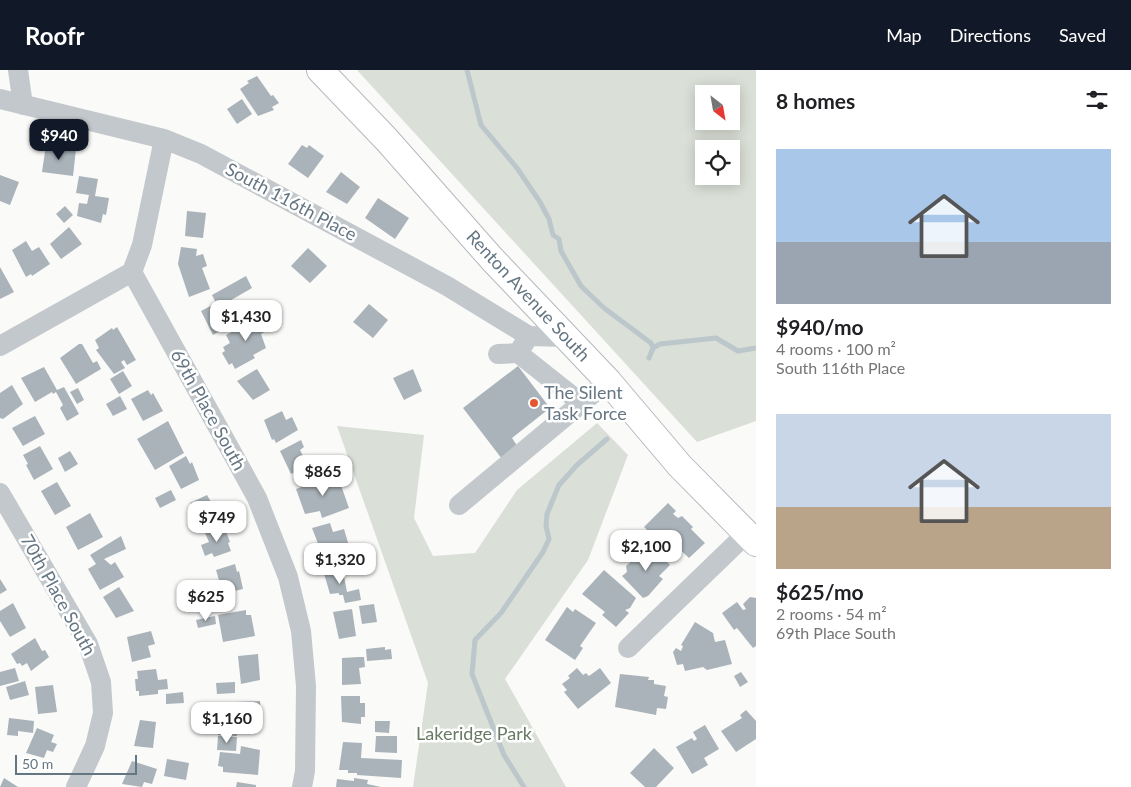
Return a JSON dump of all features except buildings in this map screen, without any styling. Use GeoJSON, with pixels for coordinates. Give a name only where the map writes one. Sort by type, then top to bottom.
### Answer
{"type":"FeatureCollection","features":[{"type":"Feature","properties":{"kind":"main road","name":"Renton Avenue South"},"geometry":{"type":"LineString","coordinates":[[320,70],[608,381],[680,466],[751,538]]}},
{"type":"Feature","properties":{"kind":"street"},"geometry":{"type":"LineString","coordinates":[[18,70],[23,105]]}},
{"type":"Feature","properties":{"kind":"street","name":"South 116th Place"},"geometry":{"type":"LineString","coordinates":[[0,99],[164,139],[201,154],[447,286],[529,336],[566,337]]}},
{"type":"Feature","properties":{"kind":"street"},"geometry":{"type":"LineString","coordinates":[[0,346],[132,272],[142,245],[164,139]]}},
{"type":"Feature","properties":{"kind":"street","name":"69th Place South"},"geometry":{"type":"LineString","coordinates":[[132,272],[257,498],[288,577],[300,631],[306,686],[305,771],[302,787]]}},
{"type":"Feature","properties":{"kind":"street"},"geometry":{"type":"LineString","coordinates":[[529,336],[508,354],[581,403]]}},
{"type":"Feature","properties":{"kind":"street"},"geometry":{"type":"LineString","coordinates":[[459,505],[608,381]]}},
{"type":"Feature","properties":{"kind":"street","name":"70th Place South"},"geometry":{"type":"LineString","coordinates":[[0,493],[88,644],[101,682],[103,713],[96,746],[76,787]]}},
{"type":"Feature","properties":{"kind":"street"},"geometry":{"type":"LineString","coordinates":[[628,648],[751,538]]}},
{"type":"Feature","properties":{"kind":"green space"},"geometry":{"type":"Polygon","coordinates":[[[357,70],[756,70],[756,421],[697,442],[357,70]]]}},
{"type":"Feature","properties":{"kind":"green space","name":"Lakeridge Park"},"geometry":{"type":"Polygon","coordinates":[[[597,423],[628,455],[588,560],[505,679],[566,787],[413,787],[428,683],[337,426],[424,435],[414,518],[433,556],[475,553],[517,490],[597,423]]]}},
{"type":"Feature","properties":{"kind":"waterway"},"geometry":{"type":"LineString","coordinates":[[467,70],[481,125],[517,168],[540,202],[549,219],[553,235],[559,239],[561,251],[581,286],[604,308],[651,343],[653,348]]}},
{"type":"Feature","properties":{"kind":"waterway"},"geometry":{"type":"LineString","coordinates":[[649,358],[653,348],[660,344],[716,338],[738,351],[756,348]]}},
{"type":"Feature","properties":{"kind":"waterway"},"geometry":{"type":"LineString","coordinates":[[524,787],[504,755],[472,674],[475,640],[501,613],[543,552],[549,539],[546,526],[547,514],[559,485],[577,465],[607,439]]}},
{"type":"Feature","properties":{"kind":"place","name":"The Silent Task Force"},"geometry":{"type":"Point","coordinates":[534,403]}}]}
